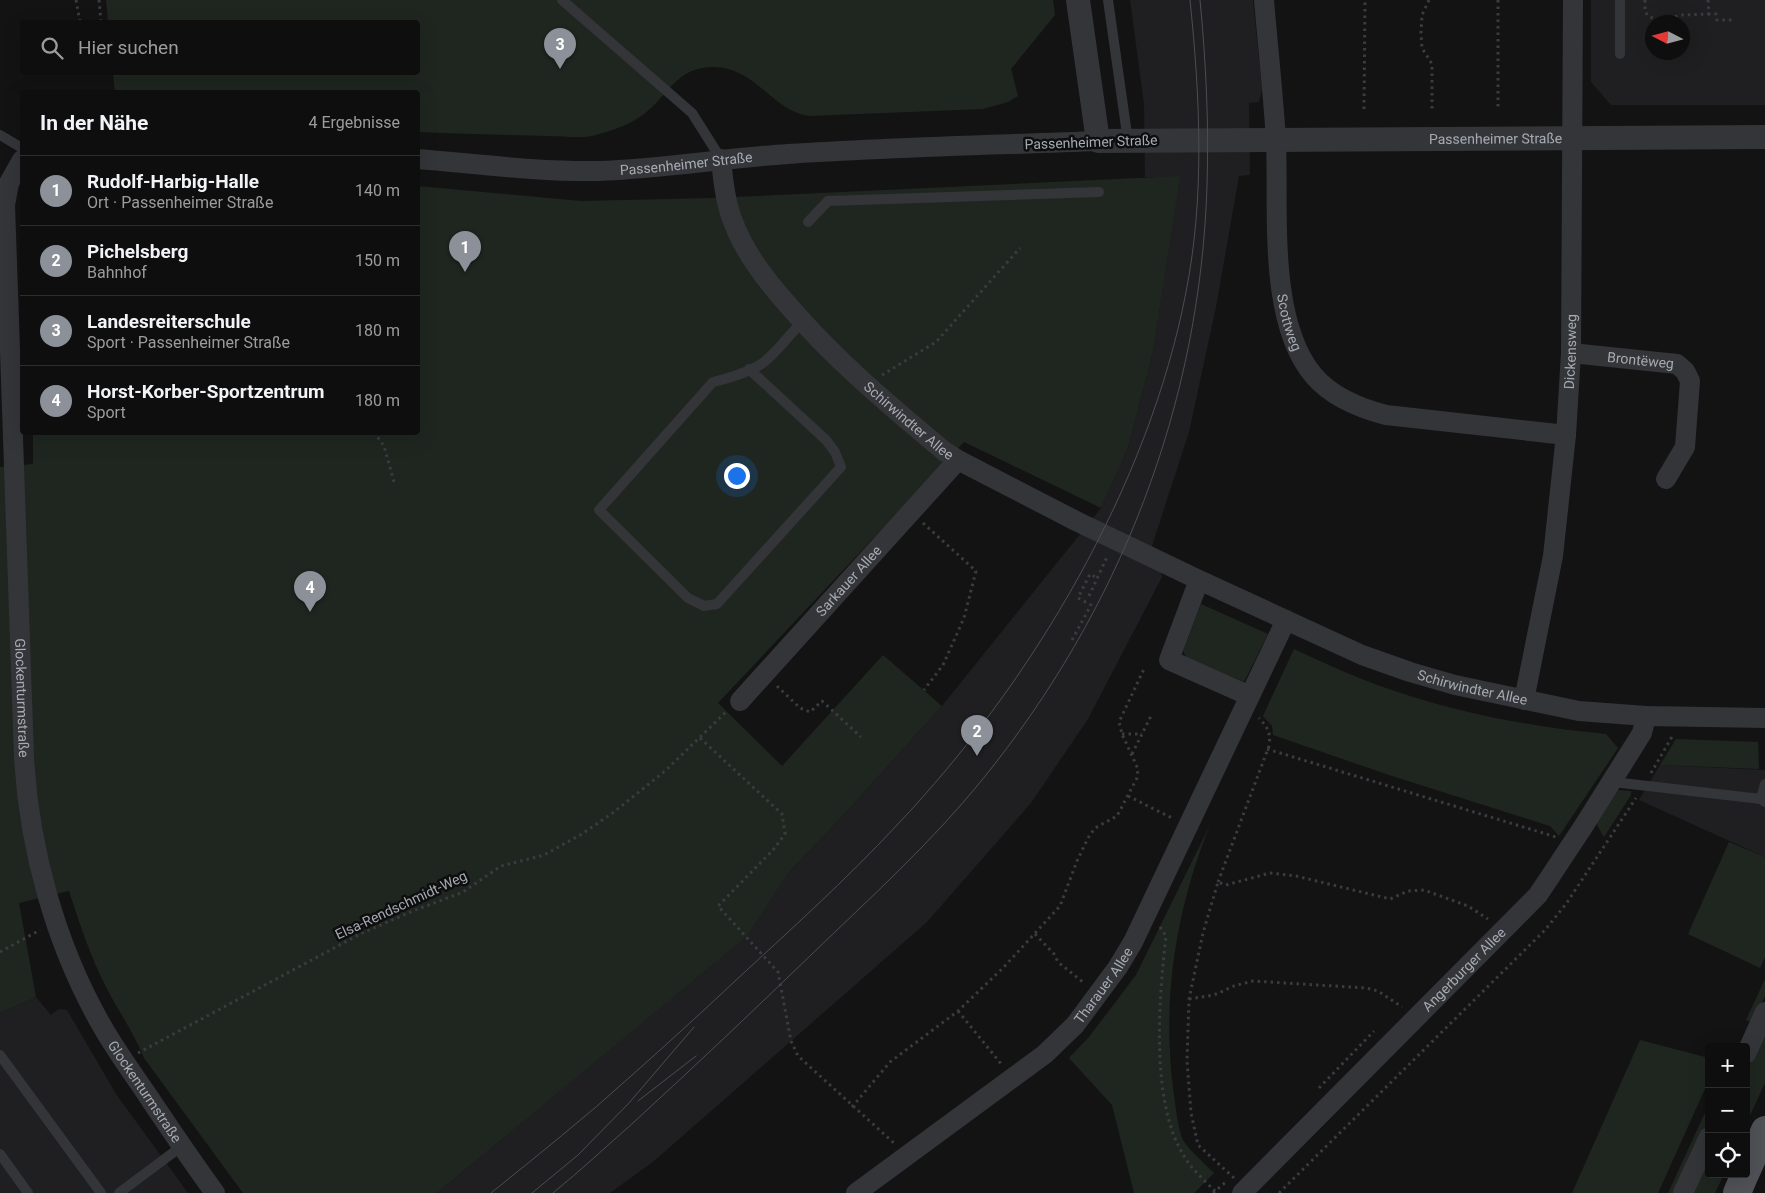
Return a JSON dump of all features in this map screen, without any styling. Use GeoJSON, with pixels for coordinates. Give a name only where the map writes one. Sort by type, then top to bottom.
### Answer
{"type":"FeatureCollection","features":[{"type":"Feature","properties":{"kind":"main road"},"geometry":{"type":"LineString","coordinates":[[1750,1164],[1765,1130]]}},
{"type":"Feature","properties":{"kind":"main road"},"geometry":{"type":"LineString","coordinates":[[1737,1193],[1744,1178]]}},
{"type":"Feature","properties":{"kind":"street"},"geometry":{"type":"LineString","coordinates":[[1078,0],[1098,141]]}},
{"type":"Feature","properties":{"kind":"street","name":"Scottweg"},"geometry":{"type":"LineString","coordinates":[[1264,0],[1276,140],[1278,262],[1283,306],[1292,335],[1303,360],[1314,376],[1328,389],[1344,399],[1361,408],[1386,415],[1566,435]]}},
{"type":"Feature","properties":{"kind":"street","name":"Dickensweg"},"geometry":{"type":"LineString","coordinates":[[1524,700],[1552,556],[1566,435],[1571,353],[1573,0]]}},
{"type":"Feature","properties":{"kind":"street","name":"Passenheimer Straße"},"geometry":{"type":"LineString","coordinates":[[420,159],[554,170],[590,170],[668,166],[721,159],[854,150],[1098,141],[1765,137]]}},
{"type":"Feature","properties":{"kind":"street","name":"Schirwindter Allee"},"geometry":{"type":"LineString","coordinates":[[721,159],[732,220],[747,252],[763,277],[802,322],[866,385],[944,451],[958,460],[1078,522],[1146,553],[1198,580],[1362,655],[1410,672],[1455,685],[1579,711],[1646,716],[1765,718]]}},
{"type":"Feature","properties":{"kind":"street","name":"Glockenturmstraße"},"geometry":{"type":"LineString","coordinates":[[20,164],[9,183],[5,205],[15,308],[24,757],[26,784],[36,848],[56,925],[82,987],[98,1018],[124,1060],[215,1193]]}},
{"type":"Feature","properties":{"kind":"street","name":"Brontëweg"},"geometry":{"type":"LineString","coordinates":[[1571,353],[1677,364],[1685,371],[1690,380],[1685,447],[1666,478]]}},
{"type":"Feature","properties":{"kind":"street","name":"Sarkauer Allee"},"geometry":{"type":"LineString","coordinates":[[735,704],[958,460]]}},
{"type":"Feature","properties":{"kind":"street"},"geometry":{"type":"LineString","coordinates":[[1198,580],[1169,660],[1250,696]]}},
{"type":"Feature","properties":{"kind":"street","name":"Tharauer Allee"},"geometry":{"type":"LineString","coordinates":[[856,1193],[1045,1054],[1075,1026],[1118,967],[1133,942],[1286,620]]}},
{"type":"Feature","properties":{"kind":"street","name":"Angerburger Allee"},"geometry":{"type":"LineString","coordinates":[[1240,1186],[1538,895],[1613,782],[1642,733],[1646,716]]}},
{"type":"Feature","properties":{"kind":"street"},"geometry":{"type":"LineString","coordinates":[[1750,1045],[1765,1012]]}},
{"type":"Feature","properties":{"kind":"street"},"geometry":{"type":"LineString","coordinates":[[1683,1193],[1705,1146]]}},
{"type":"Feature","properties":{"kind":"lane"},"geometry":{"type":"LineString","coordinates":[[562,0],[692,113],[721,159]]}},
{"type":"Feature","properties":{"kind":"lane"},"geometry":{"type":"LineString","coordinates":[[1108,0],[1136,141]]}},
{"type":"Feature","properties":{"kind":"lane"},"geometry":{"type":"LineString","coordinates":[[1620,0],[1620,54]]}},
{"type":"Feature","properties":{"kind":"lane"},"geometry":{"type":"LineString","coordinates":[[0,135],[20,147]]}},
{"type":"Feature","properties":{"kind":"lane"},"geometry":{"type":"LineString","coordinates":[[808,222],[828,201],[1099,192]]}},
{"type":"Feature","properties":{"kind":"lane"},"geometry":{"type":"LineString","coordinates":[[749,369],[826,440],[836,452],[841,467],[717,604],[704,606],[688,598],[599,510],[713,382],[733,378],[749,369],[764,362],[802,322]]}},
{"type":"Feature","properties":{"kind":"lane"},"geometry":{"type":"LineString","coordinates":[[1613,782],[1763,800],[1765,784]]}},
{"type":"Feature","properties":{"kind":"lane"},"geometry":{"type":"LineString","coordinates":[[0,1055],[100,1193]]}},
{"type":"Feature","properties":{"kind":"lane"},"geometry":{"type":"LineString","coordinates":[[119,1193],[182,1146]]}},
{"type":"Feature","properties":{"kind":"lane"},"geometry":{"type":"LineString","coordinates":[[0,1154],[28,1193]]}},
{"type":"Feature","properties":{"kind":"path"},"geometry":{"type":"LineString","coordinates":[[76,0],[80,20]]}},
{"type":"Feature","properties":{"kind":"path"},"geometry":{"type":"LineString","coordinates":[[99,0],[101,20]]}},
{"type":"Feature","properties":{"kind":"path"},"geometry":{"type":"LineString","coordinates":[[1364,109],[1365,0]]}},
{"type":"Feature","properties":{"kind":"path"},"geometry":{"type":"LineString","coordinates":[[1429,0],[1422,15],[1421,33],[1422,48],[1432,64],[1432,109]]}},
{"type":"Feature","properties":{"kind":"path"},"geometry":{"type":"LineString","coordinates":[[1498,0],[1498,109]]}},
{"type":"Feature","properties":{"kind":"path"},"geometry":{"type":"LineString","coordinates":[[1645,0],[1645,11],[1648,16],[1660,21],[1681,15],[1709,14],[1716,14],[1717,20],[1735,20]]}},
{"type":"Feature","properties":{"kind":"path"},"geometry":{"type":"LineString","coordinates":[[1708,0],[1709,14]]}},
{"type":"Feature","properties":{"kind":"path"},"geometry":{"type":"LineString","coordinates":[[866,385],[936,342],[1020,248]]}},
{"type":"Feature","properties":{"kind":"path"},"geometry":{"type":"LineString","coordinates":[[376,435],[384,446],[394,482]]}},
{"type":"Feature","properties":{"kind":"path"},"geometry":{"type":"LineString","coordinates":[[911,513],[976,570],[964,618],[943,665],[924,690]]}},
{"type":"Feature","properties":{"kind":"path"},"geometry":{"type":"LineString","coordinates":[[1089,596],[1107,557]]}},
{"type":"Feature","properties":{"kind":"path"},"geometry":{"type":"LineString","coordinates":[[1072,640],[1091,605],[1078,598],[1090,574],[1097,578]]}},
{"type":"Feature","properties":{"kind":"path"},"geometry":{"type":"LineString","coordinates":[[852,1107],[890,1062],[958,1012],[1003,968],[1060,906],[1077,861],[1094,828],[1117,816],[1137,778],[1138,769],[1122,734],[1119,722],[1144,669]]}},
{"type":"Feature","properties":{"kind":"path"},"geometry":{"type":"LineString","coordinates":[[765,673],[800,708],[810,712],[822,701],[861,737]]}},
{"type":"Feature","properties":{"kind":"path","name":"Elsa-Rendschmidt-Weg"},"geometry":{"type":"LineString","coordinates":[[124,1060],[362,933],[464,892],[501,866],[544,854],[582,834],[614,812],[665,772],[735,704]]}},
{"type":"Feature","properties":{"kind":"path"},"geometry":{"type":"LineString","coordinates":[[1132,755],[1152,714]]}},
{"type":"Feature","properties":{"kind":"path"},"geometry":{"type":"LineString","coordinates":[[1240,1186],[1198,1145],[1191,1113],[1187,1061],[1189,999],[1203,933],[1218,882],[1268,749],[1271,736],[1268,728],[1258,717]]}},
{"type":"Feature","properties":{"kind":"path"},"geometry":{"type":"LineString","coordinates":[[1122,734],[1142,734]]}},
{"type":"Feature","properties":{"kind":"path"},"geometry":{"type":"LineString","coordinates":[[1279,1193],[1545,930],[1566,904],[1594,862],[1644,785],[1673,735]]}},
{"type":"Feature","properties":{"kind":"path"},"geometry":{"type":"LineString","coordinates":[[700,738],[782,814],[785,834],[773,850],[718,906],[778,972],[791,1041],[798,1056],[852,1107],[896,1144]]}},
{"type":"Feature","properties":{"kind":"path"},"geometry":{"type":"LineString","coordinates":[[1268,749],[1561,839]]}},
{"type":"Feature","properties":{"kind":"path"},"geometry":{"type":"LineString","coordinates":[[1128,796],[1175,820]]}},
{"type":"Feature","properties":{"kind":"path"},"geometry":{"type":"LineString","coordinates":[[1218,882],[1226,885],[1270,873],[1296,876],[1390,899],[1408,891],[1424,890],[1468,906],[1488,919],[1501,933]]}},
{"type":"Feature","properties":{"kind":"path"},"geometry":{"type":"LineString","coordinates":[[1158,924],[1166,936],[1159,1018],[1164,1101],[1172,1133],[1184,1158],[1215,1192],[1240,1186]]}},
{"type":"Feature","properties":{"kind":"path"},"geometry":{"type":"LineString","coordinates":[[0,952],[40,930]]}},
{"type":"Feature","properties":{"kind":"path"},"geometry":{"type":"LineString","coordinates":[[1035,934],[1054,954],[1062,966],[1087,985]]}},
{"type":"Feature","properties":{"kind":"path"},"geometry":{"type":"LineString","coordinates":[[1189,999],[1214,995],[1234,986],[1253,981],[1366,988],[1378,991],[1404,1008],[1397,1014]]}},
{"type":"Feature","properties":{"kind":"path"},"geometry":{"type":"LineString","coordinates":[[958,1012],[1003,1066]]}},
{"type":"Feature","properties":{"kind":"path"},"geometry":{"type":"LineString","coordinates":[[1315,1093],[1325,1080],[1374,1031]]}},
{"type":"Feature","properties":{"kind":"path"},"geometry":{"type":"LineString","coordinates":[[1240,1170],[1240,1186]]}},
{"type":"Feature","properties":{"kind":"shaded area"},"geometry":{"type":"Polygon","coordinates":[[[106,0],[1053,0],[1055,15],[1011,69],[1018,96],[1008,102],[983,109],[809,116],[785,106],[742,74],[729,69],[714,67],[701,68],[682,77],[639,118],[615,129],[585,137],[420,132],[420,90],[115,90],[113,75],[420,75],[420,20],[108,20],[106,0]]]}},
{"type":"Feature","properties":{"kind":"shaded area"},"geometry":{"type":"Polygon","coordinates":[[[1130,0],[1253,0],[1262,89],[1259,102],[1249,103],[1250,175],[1239,176],[1216,307],[1189,432],[1152,546],[1162,577],[1088,719],[1031,803],[927,922],[654,1161],[610,1193],[437,1193],[746,936],[789,872],[942,706],[1101,508],[1128,448],[1153,352],[1179,177],[1145,177],[1144,104],[1130,0]]]}},
{"type":"Feature","properties":{"kind":"shaded area"},"geometry":{"type":"Polygon","coordinates":[[[1591,0],[1765,0],[1765,105],[1611,105],[1591,82],[1591,0]]]}},
{"type":"Feature","properties":{"kind":"shaded area"},"geometry":{"type":"Polygon","coordinates":[[[1180,176],[1153,352],[1128,448],[1101,508],[964,442],[718,703],[782,766],[883,655],[942,706],[789,872],[747,936],[437,1193],[243,1193],[144,1058],[96,965],[69,891],[19,903],[36,997],[0,1013],[0,467],[33,464],[33,435],[420,435],[420,186],[581,201],[714,198],[1180,176]]]}},
{"type":"Feature","properties":{"kind":"shaded area"},"geometry":{"type":"Polygon","coordinates":[[[1201,604],[1268,634],[1244,682],[1186,657],[1184,649],[1201,604]]]}},
{"type":"Feature","properties":{"kind":"shaded area"},"geometry":{"type":"Polygon","coordinates":[[[1294,649],[1362,679],[1413,697],[1494,718],[1606,734],[1618,748],[1559,836],[1550,826],[1389,775],[1273,735],[1272,726],[1263,716],[1294,649]]]}},
{"type":"Feature","properties":{"kind":"shaded area"},"geometry":{"type":"Polygon","coordinates":[[[1676,739],[1758,742],[1759,769],[1660,765],[1676,739]]]}},
{"type":"Feature","properties":{"kind":"shaded area"},"geometry":{"type":"Polygon","coordinates":[[[1660,765],[1765,770],[1765,857],[1639,800],[1660,765]]]}},
{"type":"Feature","properties":{"kind":"shaded area"},"geometry":{"type":"Polygon","coordinates":[[[1617,790],[1631,791],[1631,795],[1604,837],[1596,823],[1617,790]]]}},
{"type":"Feature","properties":{"kind":"shaded area"},"geometry":{"type":"Polygon","coordinates":[[[1210,825],[1188,889],[1180,921],[1171,987],[1169,1021],[1173,1088],[1181,1135],[1189,1148],[1214,1173],[1194,1193],[1134,1193],[1112,1105],[1069,1058],[1089,1037],[1136,975],[1210,825]]]}},
{"type":"Feature","properties":{"kind":"shaded area"},"geometry":{"type":"Polygon","coordinates":[[[1729,842],[1765,857],[1765,957],[1760,968],[1688,934],[1729,842]]]}},
{"type":"Feature","properties":{"kind":"shaded area"},"geometry":{"type":"Polygon","coordinates":[[[1765,979],[1765,996],[1753,1023],[1746,1020],[1765,979]]]}},
{"type":"Feature","properties":{"kind":"shaded area"},"geometry":{"type":"Polygon","coordinates":[[[36,997],[51,1015],[59,1009],[67,1010],[116,1094],[188,1193],[0,1193],[0,1013],[36,997]]]}},
{"type":"Feature","properties":{"kind":"shaded area"},"geometry":{"type":"Polygon","coordinates":[[[1765,1031],[1765,1083],[1750,1115],[1750,1088],[1750,1064],[1765,1031]]]}},
{"type":"Feature","properties":{"kind":"shaded area"},"geometry":{"type":"Polygon","coordinates":[[[1640,1040],[1705,1057],[1705,1089],[1658,1193],[1572,1193],[1640,1040]]]}},
{"type":"Feature","properties":{"kind":"shaded area"},"geometry":{"type":"Polygon","coordinates":[[[1705,1113],[1705,1129],[1676,1193],[1668,1193],[1705,1113]]]}},
{"type":"Feature","properties":{"kind":"shaded area"},"geometry":{"type":"Polygon","coordinates":[[[1705,1165],[1705,1178],[1722,1178],[1715,1193],[1692,1193],[1705,1165]]]}},
{"type":"Feature","properties":{"kind":"tram line"},"geometry":{"type":"LineString","coordinates":[[491,1193],[579,1121],[657,1053],[858,866],[947,769],[994,709],[1038,645],[1078,578],[1114,508],[1144,437],[1168,364],[1186,292],[1196,220],[1199,146],[1190,0]]}},
{"type":"Feature","properties":{"kind":"tram line"},"geometry":{"type":"LineString","coordinates":[[553,1193],[701,1060],[878,891],[942,826],[982,780],[1031,715],[1074,646],[1112,575],[1144,501],[1169,425],[1188,347],[1201,267],[1207,186],[1208,140],[1200,0]]}},
{"type":"Feature","properties":{"kind":"tram line"},"geometry":{"type":"LineString","coordinates":[[532,1193],[578,1155],[629,1103],[694,1027]]}},
{"type":"Feature","properties":{"kind":"tram line"},"geometry":{"type":"LineString","coordinates":[[638,1101],[696,1056]]}},
{"type":"Feature","properties":{"kind":"place","name":"Landesreiterschule"},"geometry":{"type":"Point","coordinates":[560,69]}},
{"type":"Feature","properties":{"kind":"place","name":"Rudolf-Harbig-Halle"},"geometry":{"type":"Point","coordinates":[465,272]}},
{"type":"Feature","properties":{"kind":"place","name":"Horst-Korber-Sportzentrum"},"geometry":{"type":"Point","coordinates":[310,612]}},
{"type":"Feature","properties":{"kind":"place","name":"Pichelsberg"},"geometry":{"type":"Point","coordinates":[977,756]}}]}
